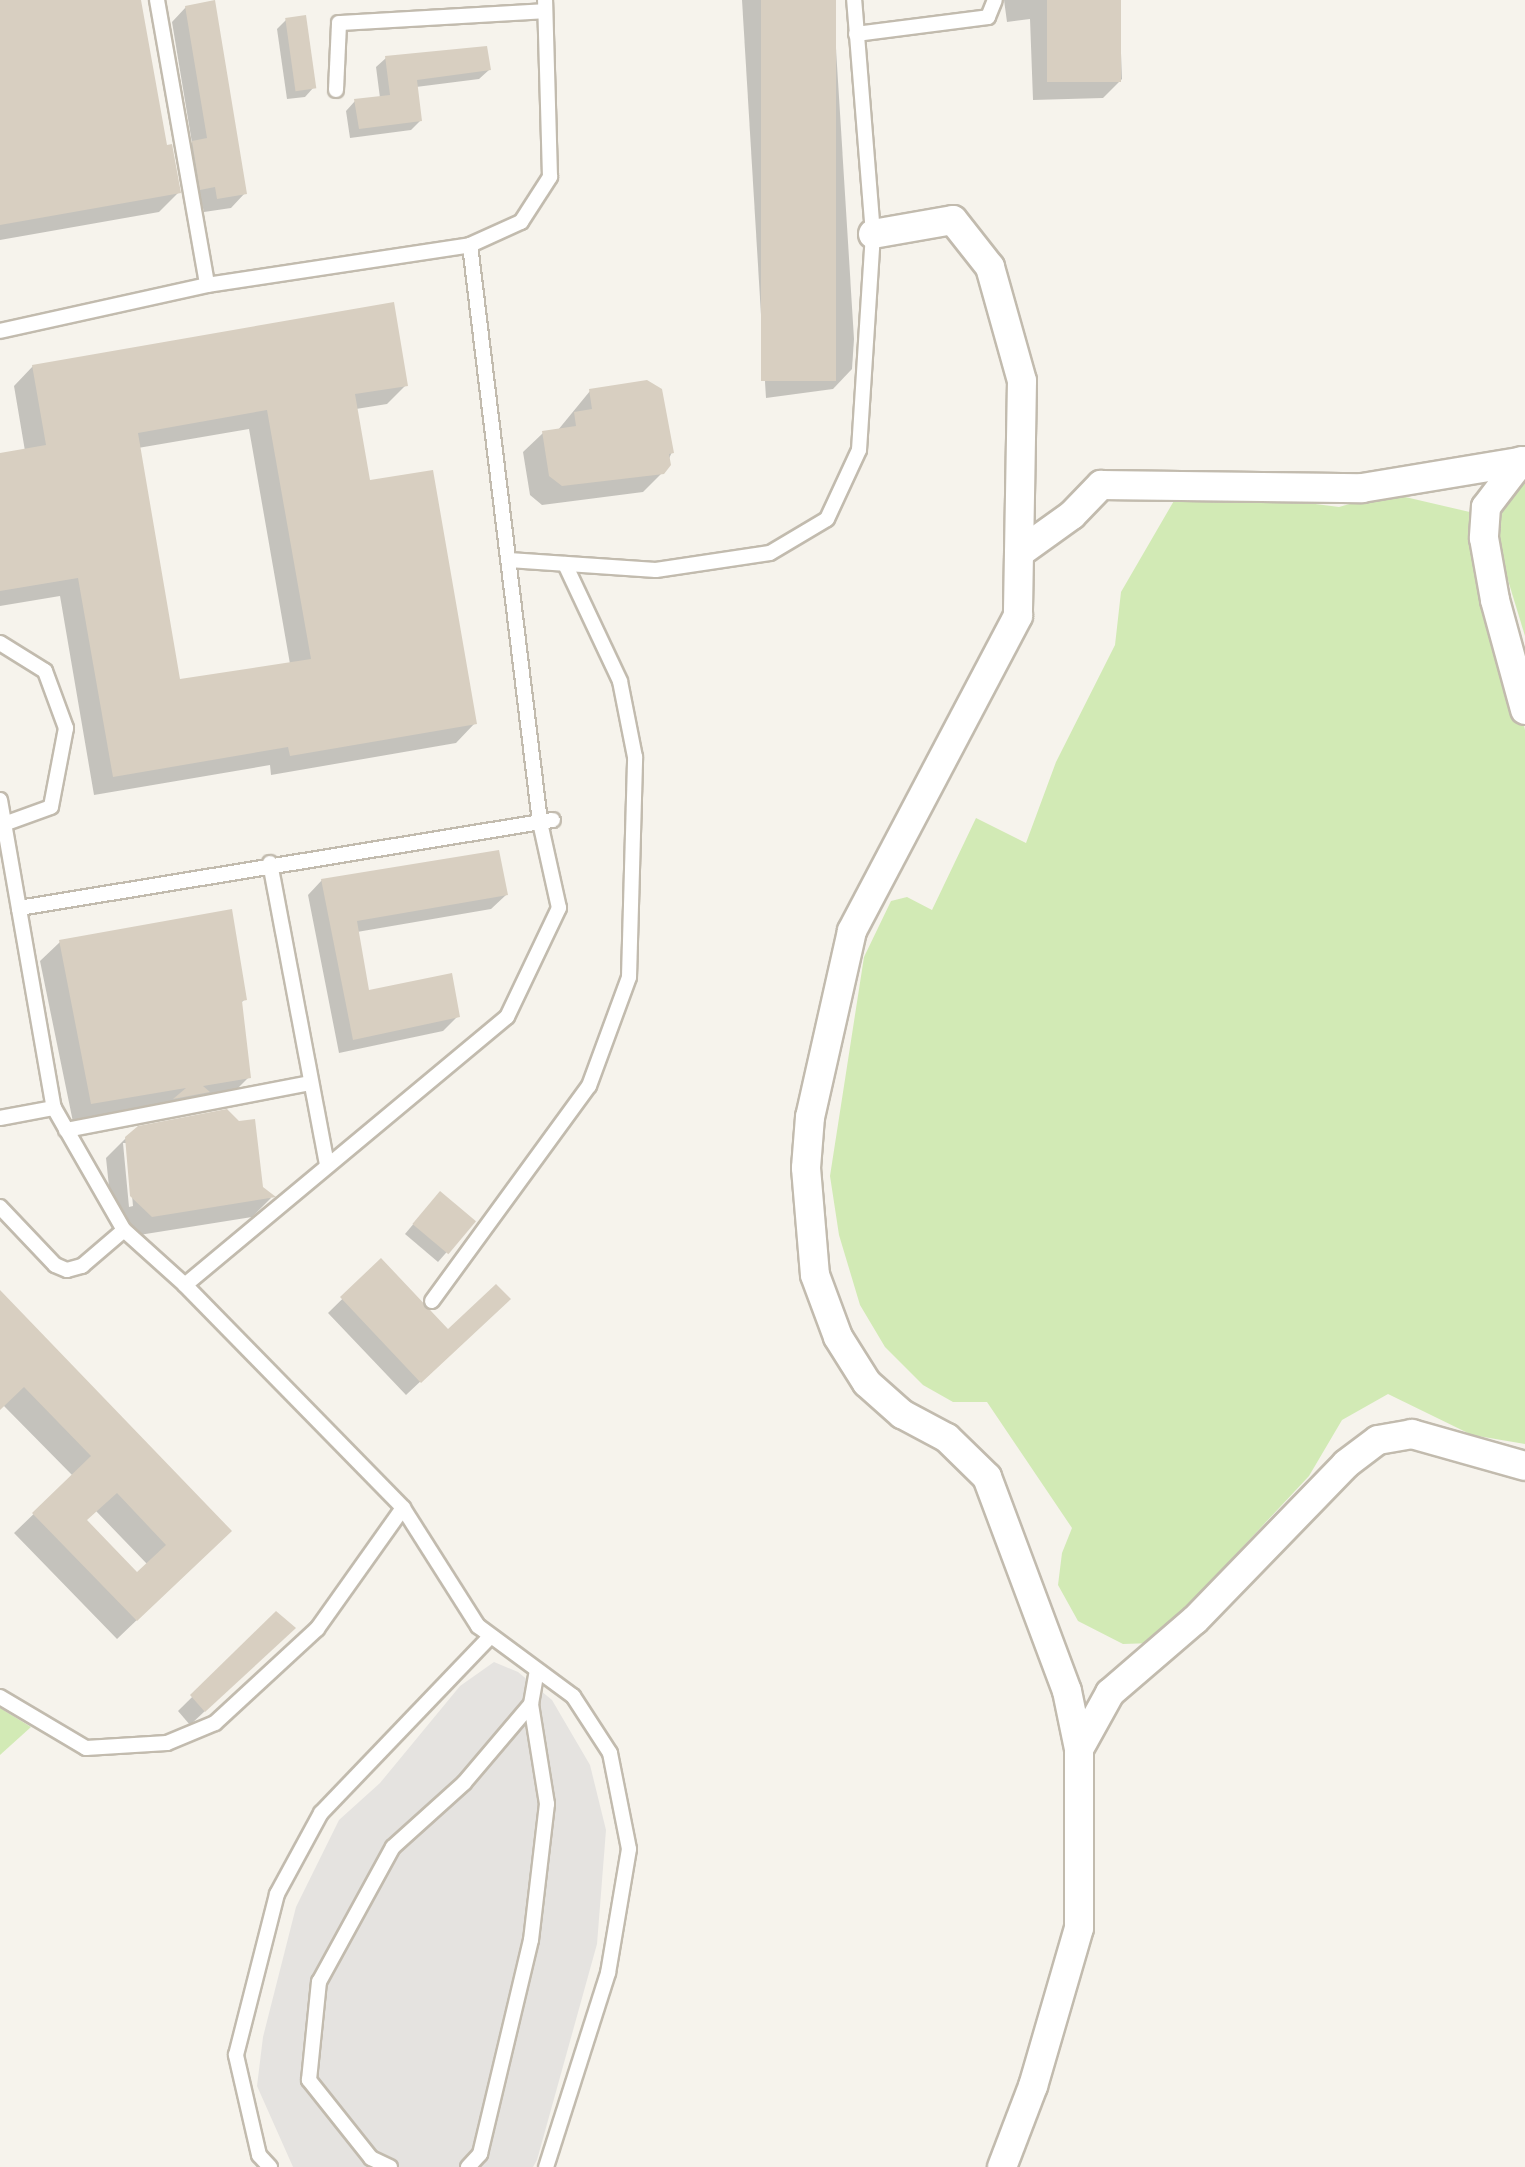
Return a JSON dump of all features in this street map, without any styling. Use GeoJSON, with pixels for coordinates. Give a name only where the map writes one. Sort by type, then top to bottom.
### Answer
{"type":"FeatureCollection","features":[{"type":"Feature","properties":{"kind":"street"},"geometry":{"type":"LineString","coordinates":[[873,234],[953,220],[990,267],[1022,381],[1018,616],[852,931],[810,1117],[808,1221],[815,1275],[838,1337],[867,1383],[902,1414],[947,1438],[987,1477],[1067,1691],[1079,1749],[1079,1928],[1033,2086],[1002,2167]]}},
{"type":"Feature","properties":{"kind":"street"},"geometry":{"type":"LineString","coordinates":[[1019,553],[1072,515],[1101,485],[1362,488],[1522,456]]}},
{"type":"Feature","properties":{"kind":"street"},"geometry":{"type":"LineString","coordinates":[[1522,456],[1486,507],[1484,538],[1495,600],[1525,710]]}},
{"type":"Feature","properties":{"kind":"street"},"geometry":{"type":"LineString","coordinates":[[1079,1749],[1110,1693],[1195,1620],[1346,1464],[1378,1440],[1412,1434],[1525,1466]]}},
{"type":"Feature","properties":{"kind":"lane"},"geometry":{"type":"LineString","coordinates":[[157,0],[207,285]]}},
{"type":"Feature","properties":{"kind":"lane"},"geometry":{"type":"LineString","coordinates":[[509,560],[656,570],[770,553],[827,519],[859,450],[873,234],[854,0]]}},
{"type":"Feature","properties":{"kind":"lane"},"geometry":{"type":"LineString","coordinates":[[856,34],[988,17],[995,0]]}},
{"type":"Feature","properties":{"kind":"lane"},"geometry":{"type":"LineString","coordinates":[[0,331],[207,285],[470,245],[521,222],[550,177],[545,6],[339,23],[336,90]]}},
{"type":"Feature","properties":{"kind":"lane"},"geometry":{"type":"LineString","coordinates":[[185,1285],[507,1017],[559,908],[509,560],[470,245]]}},
{"type":"Feature","properties":{"kind":"lane"},"geometry":{"type":"LineString","coordinates":[[432,1301],[589,1086],[629,977],[635,757],[620,681],[565,564]]}},
{"type":"Feature","properties":{"kind":"lane"},"geometry":{"type":"LineString","coordinates":[[0,643],[45,671],[66,728],[51,807],[4,824]]}},
{"type":"Feature","properties":{"kind":"lane"},"geometry":{"type":"LineString","coordinates":[[0,800],[54,1108],[124,1230],[185,1285],[403,1508],[490,1637],[573,1696],[610,1753],[629,1849],[608,1973],[546,2167]]}},
{"type":"Feature","properties":{"kind":"lane"},"geometry":{"type":"LineString","coordinates":[[19,908],[270,863],[546,821]]}},
{"type":"Feature","properties":{"kind":"lane"},"geometry":{"type":"LineString","coordinates":[[270,863],[327,1166]]}},
{"type":"Feature","properties":{"kind":"lane"},"geometry":{"type":"LineString","coordinates":[[66,1130],[311,1083]]}},
{"type":"Feature","properties":{"kind":"lane"},"geometry":{"type":"LineString","coordinates":[[0,1118],[54,1108]]}},
{"type":"Feature","properties":{"kind":"lane"},"geometry":{"type":"LineString","coordinates":[[0,1207],[55,1265],[67,1270],[82,1266],[124,1230]]}},
{"type":"Feature","properties":{"kind":"lane"},"geometry":{"type":"LineString","coordinates":[[0,1697],[86,1748],[167,1743],[215,1723],[317,1629],[403,1508]]}},
{"type":"Feature","properties":{"kind":"lane"},"geometry":{"type":"LineString","coordinates":[[270,2167],[259,2155],[236,2055],[277,1894],[321,1813],[490,1637]]}},
{"type":"Feature","properties":{"kind":"lane"},"geometry":{"type":"LineString","coordinates":[[468,2167],[480,2154],[531,1940],[547,1804],[531,1704],[537,1671]]}},
{"type":"Feature","properties":{"kind":"lane"},"geometry":{"type":"LineString","coordinates":[[390,2167],[371,2158],[309,2080],[319,1982],[393,1847],[464,1783],[531,1704]]}},
{"type":"Feature","properties":{"kind":"green space"},"geometry":{"type":"Polygon","coordinates":[[[1525,476],[1525,636],[1493,531],[1506,491],[1525,476]]]}},
{"type":"Feature","properties":{"kind":"green space"},"geometry":{"type":"Polygon","coordinates":[[[1388,493],[1474,513],[1525,730],[1525,1444],[1472,1435],[1388,1394],[1342,1420],[1309,1476],[1153,1643],[1123,1644],[1078,1621],[1058,1585],[1062,1553],[1072,1528],[987,1402],[953,1402],[923,1385],[885,1347],[860,1305],[839,1235],[830,1176],[864,957],[891,901],[907,897],[932,910],[976,818],[1026,843],[1056,762],[1115,645],[1121,592],[1175,499],[1268,498],[1339,507],[1388,493]]]}},
{"type":"Feature","properties":{"kind":"green space"},"geometry":{"type":"Polygon","coordinates":[[[0,1708],[31,1727],[0,1755],[0,1708]]]}},
{"type":"Feature","properties":{"kind":"shaded area"},"geometry":{"type":"Polygon","coordinates":[[[494,1662],[518,1672],[552,1700],[590,1765],[606,1830],[597,1944],[537,2160],[533,2167],[293,2167],[257,2086],[263,2037],[296,1907],[339,1820],[380,1783],[460,1686],[494,1662]]]}},
{"type":"Feature","properties":{"kind":"building"},"geometry":{"type":"Polygon","coordinates":[[[0,0],[141,0],[167,145],[172,144],[181,193],[0,225],[0,0]]]}},
{"type":"Feature","properties":{"kind":"building"},"geometry":{"type":"Polygon","coordinates":[[[215,0],[247,194],[217,199],[215,187],[200,190],[192,141],[207,138],[185,6],[215,0]]]}},
{"type":"Feature","properties":{"kind":"building"},"geometry":{"type":"Polygon","coordinates":[[[761,0],[836,0],[836,381],[761,381],[761,0]]]}},
{"type":"Feature","properties":{"kind":"building"},"geometry":{"type":"Polygon","coordinates":[[[1047,0],[1121,0],[1121,82],[1047,82],[1047,0]]]}},
{"type":"Feature","properties":{"kind":"building"},"geometry":{"type":"Polygon","coordinates":[[[306,15],[316,88],[296,91],[285,18],[306,15]]]}},
{"type":"Feature","properties":{"kind":"building"},"geometry":{"type":"Polygon","coordinates":[[[487,46],[491,70],[417,80],[422,121],[359,129],[354,99],[390,95],[385,56],[487,46]]]}},
{"type":"Feature","properties":{"kind":"building"},"geometry":{"type":"Polygon","coordinates":[[[394,302],[408,386],[355,394],[370,480],[433,470],[477,724],[290,756],[288,747],[113,777],[78,578],[0,591],[0,453],[46,445],[32,365],[394,302]],[[267,410],[138,433],[180,679],[311,659],[267,410]]]}},
{"type":"Feature","properties":{"kind":"building"},"geometry":{"type":"Polygon","coordinates":[[[647,380],[662,389],[674,453],[669,454],[671,465],[664,474],[562,486],[549,476],[542,431],[576,426],[574,412],[592,409],[589,389],[647,380]]]}},
{"type":"Feature","properties":{"kind":"building"},"geometry":{"type":"Polygon","coordinates":[[[499,850],[508,895],[357,921],[369,990],[452,973],[460,1017],[353,1040],[321,879],[499,850]]]}},
{"type":"Feature","properties":{"kind":"building"},"geometry":{"type":"Polygon","coordinates":[[[232,909],[247,1000],[242,1001],[251,1078],[203,1086],[210,1092],[173,1099],[186,1088],[91,1104],[59,940],[232,909]]]}},
{"type":"Feature","properties":{"kind":"building"},"geometry":{"type":"Polygon","coordinates":[[[227,1109],[239,1121],[255,1119],[263,1187],[276,1197],[152,1217],[130,1196],[125,1137],[138,1126],[227,1109]]]}},
{"type":"Feature","properties":{"kind":"building"},"geometry":{"type":"Polygon","coordinates":[[[440,1191],[476,1221],[448,1254],[412,1224],[440,1191]]]}},
{"type":"Feature","properties":{"kind":"building"},"geometry":{"type":"Polygon","coordinates":[[[381,1258],[448,1329],[496,1284],[511,1299],[421,1383],[340,1297],[381,1258]]]}},
{"type":"Feature","properties":{"kind":"building"},"geometry":{"type":"Polygon","coordinates":[[[0,1290],[232,1531],[137,1621],[32,1513],[91,1456],[24,1387],[0,1410],[0,1290]],[[117,1493],[87,1520],[137,1572],[166,1545],[117,1493]]]}},
{"type":"Feature","properties":{"kind":"building"},"geometry":{"type":"Polygon","coordinates":[[[276,1611],[296,1628],[205,1712],[190,1695],[276,1611]]]}}]}
